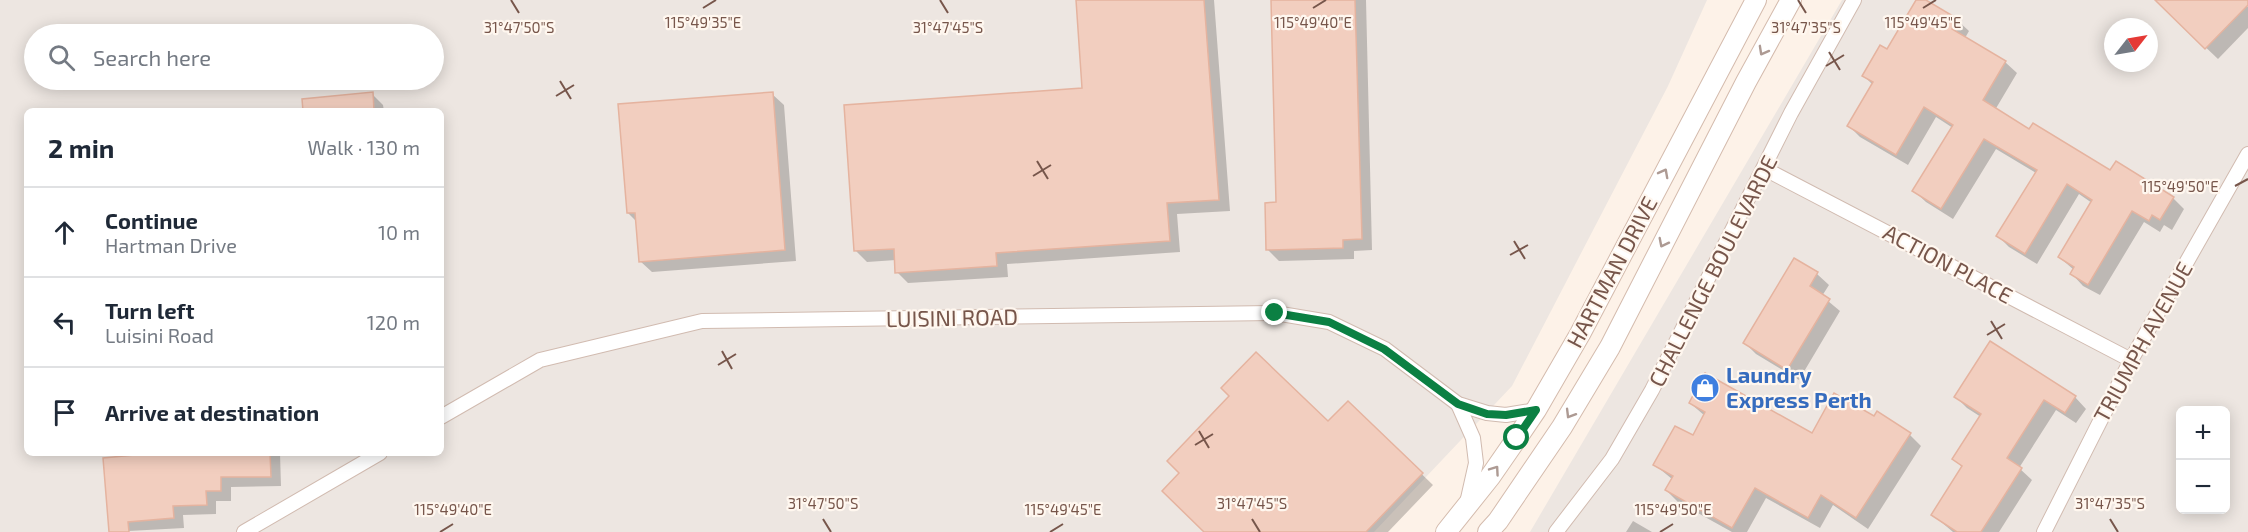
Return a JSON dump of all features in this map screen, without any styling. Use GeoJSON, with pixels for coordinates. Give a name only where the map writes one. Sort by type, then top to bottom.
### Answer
{"type":"FeatureCollection","features":[{"type":"Feature","properties":{"kind":"main road","name":"HARTMAN DRIVE"},"geometry":{"type":"LineString","coordinates":[[1446,532],[1490,477],[1536,410],[1580,334],[1756,0]]}},
{"type":"Feature","properties":{"kind":"main road","name":"HARTMAN DRIVE"},"geometry":{"type":"LineString","coordinates":[[1488,532],[1498,521],[1562,427],[1610,347],[1746,82],[1791,0]]}},
{"type":"Feature","properties":{"kind":"street","name":"CHALLENGE BOULEVARDE"},"geometry":{"type":"LineString","coordinates":[[1556,532],[1612,459],[1652,390],[1765,169],[1791,113],[1854,0]]}},
{"type":"Feature","properties":{"kind":"street","name":"TRIUMPH AVENUE"},"geometry":{"type":"LineString","coordinates":[[2044,532],[2131,360],[2248,154]]}},
{"type":"Feature","properties":{"kind":"street","name":"ACTION PLACE"},"geometry":{"type":"LineString","coordinates":[[1765,169],[2131,360]]}},
{"type":"Feature","properties":{"kind":"street","name":"LUISINI ROAD"},"geometry":{"type":"LineString","coordinates":[[444,415],[540,360],[702,321],[1275,313],[1329,322],[1384,349],[1458,404],[1487,414],[1506,415],[1536,410]]}},
{"type":"Feature","properties":{"kind":"street","name":"LUISINI ROAD"},"geometry":{"type":"LineString","coordinates":[[1458,404],[1473,438],[1476,462],[1466,508]]}},
{"type":"Feature","properties":{"kind":"street"},"geometry":{"type":"LineString","coordinates":[[244,532],[375,456]]}},
{"type":"Feature","properties":{"kind":"shaded area"},"geometry":{"type":"Polygon","coordinates":[[[0,0],[1707,0],[1668,86],[1512,386],[1374,532],[0,532],[0,0]]]}},
{"type":"Feature","properties":{"kind":"shaded area"},"geometry":{"type":"Polygon","coordinates":[[[1842,0],[2248,0],[2248,532],[1530,532],[1842,0]]]}},
{"type":"Feature","properties":{"kind":"building"},"geometry":{"type":"Polygon","coordinates":[[[1076,0],[1204,0],[1219,200],[1167,203],[1170,241],[996,253],[997,266],[895,273],[894,249],[854,251],[844,105],[1082,88],[1076,0]]]}},
{"type":"Feature","properties":{"kind":"building"},"geometry":{"type":"Polygon","coordinates":[[[1271,0],[1355,0],[1362,239],[1343,240],[1343,248],[1266,250],[1265,203],[1276,202],[1271,0]]]}},
{"type":"Feature","properties":{"kind":"building"},"geometry":{"type":"Polygon","coordinates":[[[1916,0],[1926,0],[1958,19],[1952,29],[2006,61],[1983,100],[2029,129],[2033,123],[2110,170],[2116,161],[2174,197],[2160,220],[2152,215],[2149,221],[2132,211],[2088,285],[2070,274],[2074,267],[2058,257],[2092,200],[2067,184],[2025,254],[1996,236],[2037,170],[1984,139],[1941,209],[1912,191],[1953,125],[1924,107],[1896,155],[1847,126],[1873,82],[1862,76],[1880,45],[1887,49],[1916,0]]]}},
{"type":"Feature","properties":{"kind":"building"},"geometry":{"type":"Polygon","coordinates":[[[2155,0],[2248,0],[2248,5],[2205,49],[2155,0]]]}},
{"type":"Feature","properties":{"kind":"building"},"geometry":{"type":"Polygon","coordinates":[[[373,92],[374,108],[303,108],[302,99],[373,92]]]}},
{"type":"Feature","properties":{"kind":"building"},"geometry":{"type":"Polygon","coordinates":[[[773,92],[785,250],[639,262],[635,213],[627,213],[618,104],[773,92]]]}},
{"type":"Feature","properties":{"kind":"building"},"geometry":{"type":"Polygon","coordinates":[[[1794,258],[1818,272],[1810,286],[1830,299],[1787,370],[1743,343],[1794,258]]]}},
{"type":"Feature","properties":{"kind":"building"},"geometry":{"type":"Polygon","coordinates":[[[1990,341],[2076,396],[2065,413],[2044,400],[2007,458],[2022,468],[1981,532],[1957,532],[1931,515],[1962,466],[1952,459],[1981,414],[1954,397],[1990,341]]]}},
{"type":"Feature","properties":{"kind":"building"},"geometry":{"type":"Polygon","coordinates":[[[1256,352],[1328,421],[1348,401],[1423,473],[1366,532],[1204,532],[1162,491],[1179,473],[1167,461],[1229,396],[1221,388],[1256,352]]]}},
{"type":"Feature","properties":{"kind":"building"},"geometry":{"type":"Polygon","coordinates":[[[1705,373],[1812,433],[1834,393],[1874,416],[1877,411],[1911,433],[1856,518],[1821,495],[1808,518],[1755,488],[1732,528],[1665,490],[1673,476],[1653,465],[1675,426],[1693,435],[1705,412],[1689,403],[1705,373]]]}},
{"type":"Feature","properties":{"kind":"building"},"geometry":{"type":"Polygon","coordinates":[[[270,456],[271,477],[221,477],[221,491],[206,491],[207,505],[173,506],[174,518],[128,522],[129,532],[109,532],[103,458],[270,456]]]}},
{"type":"Feature","properties":{"kind":"place","name":"Laundry Express Perth"},"geometry":{"type":"Point","coordinates":[1705,388]}},
{"type":"Feature","properties":{"kind":"route"},"geometry":{"type":"LineString","coordinates":[[1275,313],[1329,322],[1384,349],[1458,404],[1487,414],[1506,415],[1536,410],[1517,438]]}}]}
